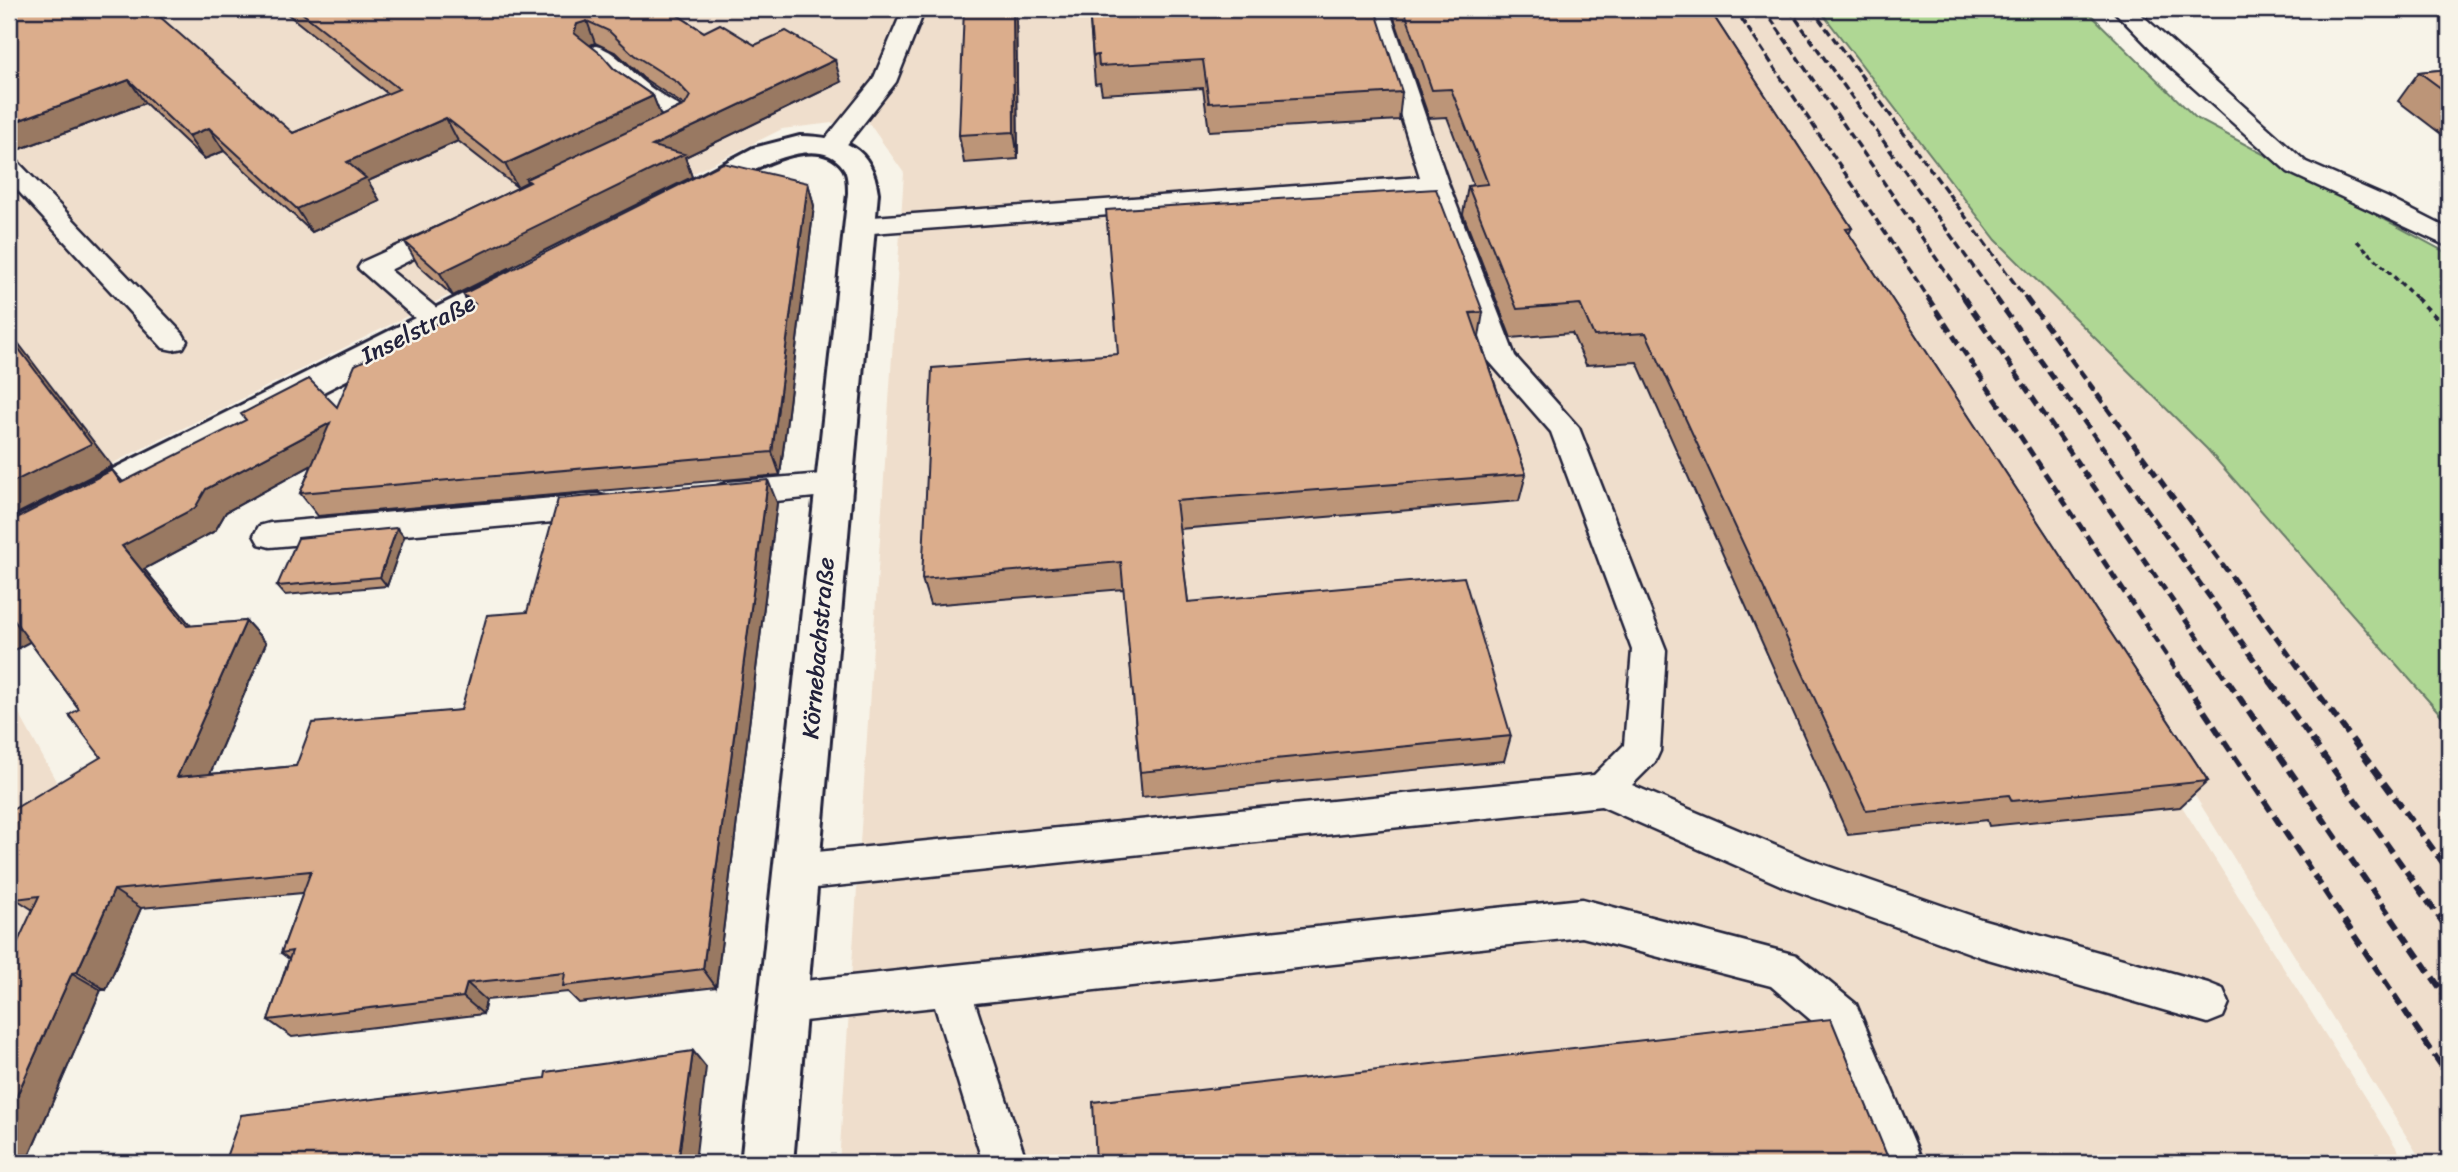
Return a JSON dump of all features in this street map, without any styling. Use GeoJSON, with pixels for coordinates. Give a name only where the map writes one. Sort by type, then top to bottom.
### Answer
{"type":"FeatureCollection","features":[{"type":"Feature","properties":{"kind":"street"},"geometry":{"type":"LineString","coordinates":[[671,202],[786,145],[810,143],[832,148]]}},
{"type":"Feature","properties":{"kind":"street","name":"Körnebachstraße"},"geometry":{"type":"LineString","coordinates":[[768,1163],[863,192],[859,169],[849,155],[832,148]]}},
{"type":"Feature","properties":{"kind":"street","name":"Inselstraße"},"geometry":{"type":"LineString","coordinates":[[9,537],[547,265]]}},
{"type":"Feature","properties":{"kind":"lane"},"geometry":{"type":"LineString","coordinates":[[832,148],[884,82],[914,9]]}},
{"type":"Feature","properties":{"kind":"lane"},"geometry":{"type":"LineString","coordinates":[[1378,9],[1436,183],[1502,360],[1564,428],[1649,650],[1642,751],[1602,790]]}},
{"type":"Feature","properties":{"kind":"lane"},"geometry":{"type":"LineString","coordinates":[[2123,9],[2167,52],[2297,167],[2377,202],[2449,239]]}},
{"type":"Feature","properties":{"kind":"lane"},"geometry":{"type":"LineString","coordinates":[[596,53],[620,70],[632,84],[684,120],[634,143]]}},
{"type":"Feature","properties":{"kind":"lane"},"geometry":{"type":"LineString","coordinates":[[9,167],[173,341]]}},
{"type":"Feature","properties":{"kind":"lane"},"geometry":{"type":"LineString","coordinates":[[859,226],[1436,183]]}},
{"type":"Feature","properties":{"kind":"lane"},"geometry":{"type":"LineString","coordinates":[[435,321],[371,268],[471,220]]}},
{"type":"Feature","properties":{"kind":"lane"},"geometry":{"type":"LineString","coordinates":[[699,497],[834,484]]}},
{"type":"Feature","properties":{"kind":"lane"},"geometry":{"type":"LineString","coordinates":[[270,535],[629,503]]}},
{"type":"Feature","properties":{"kind":"lane"},"geometry":{"type":"LineString","coordinates":[[797,872],[1602,790],[1799,874],[1955,929],[2208,1003]]}},
{"type":"Feature","properties":{"kind":"lane"},"geometry":{"type":"LineString","coordinates":[[785,1003],[1581,918],[1782,970],[1841,1019],[1901,1163]]}},
{"type":"Feature","properties":{"kind":"lane"},"geometry":{"type":"LineString","coordinates":[[949,987],[1005,1163]]}},
{"type":"Feature","properties":{"kind":"path"},"geometry":{"type":"LineString","coordinates":[[2349,233],[2449,330]]}},
{"type":"Feature","properties":{"kind":"shaded area"},"geometry":{"type":"Polygon","coordinates":[[[9,9],[1681,9],[2406,1163],[839,1163],[904,173],[866,119],[782,129],[9,515],[9,9]]]}},
{"type":"Feature","properties":{"kind":"shaded area"},"geometry":{"type":"Polygon","coordinates":[[[1707,9],[1824,9],[1996,240],[2207,449],[2449,724],[2449,1163],[2423,1163],[1707,9]]]}},
{"type":"Feature","properties":{"kind":"shaded area"},"geometry":{"type":"Polygon","coordinates":[[[9,695],[92,847],[9,1027],[9,695]]]}},
{"type":"Feature","properties":{"kind":"green space"},"geometry":{"type":"Polygon","coordinates":[[[1819,9],[2085,9],[2196,118],[2449,254],[2449,724],[2207,449],[1996,240],[1819,9]]]}},
{"type":"Feature","properties":{"kind":"building"},"geometry":{"type":"Polygon","coordinates":[[[9,9],[55,9],[59,13],[72,9],[151,9],[293,133],[399,89],[297,9],[668,9],[704,32],[720,24],[755,45],[786,31],[835,60],[652,146],[684,154],[440,273],[405,242],[530,182],[526,179],[685,105],[690,96],[678,83],[634,55],[609,31],[587,21],[577,24],[574,33],[601,54],[614,69],[653,96],[505,164],[446,118],[347,162],[366,178],[297,209],[209,128],[188,136],[129,80],[9,124],[9,9]]]}},
{"type":"Feature","properties":{"kind":"building"},"geometry":{"type":"Polygon","coordinates":[[[964,9],[1013,9],[1014,132],[959,135],[964,9]]]}},
{"type":"Feature","properties":{"kind":"building"},"geometry":{"type":"Polygon","coordinates":[[[1089,9],[1375,9],[1402,92],[1209,103],[1203,60],[1099,66],[1098,55],[1093,56],[1089,9]]]}},
{"type":"Feature","properties":{"kind":"building"},"geometry":{"type":"Polygon","coordinates":[[[1404,9],[1709,9],[1852,228],[1846,229],[2208,781],[2012,801],[2009,795],[1866,810],[1646,333],[1594,336],[1580,304],[1517,309],[1468,186],[1488,184],[1451,89],[1432,90],[1404,9]]]}},
{"type":"Feature","properties":{"kind":"building"},"geometry":{"type":"Polygon","coordinates":[[[2449,69],[2449,94],[2419,72],[2449,69]]]}},
{"type":"Feature","properties":{"kind":"building"},"geometry":{"type":"Polygon","coordinates":[[[723,163],[808,183],[772,452],[300,493],[330,423],[206,489],[195,508],[122,546],[187,626],[246,621],[177,777],[296,766],[312,723],[461,710],[487,615],[527,612],[558,499],[768,480],[703,969],[563,986],[565,973],[467,983],[463,997],[268,1020],[292,951],[281,953],[311,871],[114,890],[77,972],[72,973],[9,1113],[9,961],[39,896],[16,899],[9,887],[9,812],[101,757],[69,715],[79,709],[11,616],[9,618],[9,522],[112,470],[121,483],[246,420],[241,414],[309,379],[337,407],[355,365],[475,304],[463,294],[723,163]]]}},
{"type":"Feature","properties":{"kind":"building"},"geometry":{"type":"Polygon","coordinates":[[[1436,189],[1483,312],[1470,313],[1526,474],[1176,501],[1188,602],[1464,577],[1511,736],[1140,772],[1121,562],[922,579],[932,368],[1118,354],[1106,210],[1436,189]]]}},
{"type":"Feature","properties":{"kind":"building"},"geometry":{"type":"Polygon","coordinates":[[[9,336],[91,444],[9,484],[9,336]]]}},
{"type":"Feature","properties":{"kind":"building"},"geometry":{"type":"Polygon","coordinates":[[[397,528],[380,577],[277,586],[298,538],[397,528]]]}},
{"type":"Feature","properties":{"kind":"building"},"geometry":{"type":"Polygon","coordinates":[[[1831,1019],[1890,1163],[1096,1163],[1093,1102],[1831,1019]]]}},
{"type":"Feature","properties":{"kind":"building"},"geometry":{"type":"Polygon","coordinates":[[[693,1051],[678,1163],[224,1163],[241,1115],[545,1078],[546,1072],[693,1051]]]}},
{"type":"Feature","properties":{"kind":"railway"},"geometry":{"type":"LineString","coordinates":[[1735,9],[1930,300]]}},
{"type":"Feature","properties":{"kind":"railway"},"geometry":{"type":"LineString","coordinates":[[1764,9],[1965,300]]}},
{"type":"Feature","properties":{"kind":"railway"},"geometry":{"type":"LineString","coordinates":[[1789,9],[1997,300]]}},
{"type":"Feature","properties":{"kind":"railway"},"geometry":{"type":"LineString","coordinates":[[1812,9],[2027,300]]}},
{"type":"Feature","properties":{"kind":"railway"},"geometry":{"type":"LineString","coordinates":[[1928,298],[2185,683]]}},
{"type":"Feature","properties":{"kind":"railway"},"geometry":{"type":"LineString","coordinates":[[1964,298],[2229,683]]}},
{"type":"Feature","properties":{"kind":"railway"},"geometry":{"type":"LineString","coordinates":[[1996,298],[2271,683]]}},
{"type":"Feature","properties":{"kind":"railway"},"geometry":{"type":"LineString","coordinates":[[2026,298],[2310,683]]}},
{"type":"Feature","properties":{"kind":"railway"},"geometry":{"type":"LineString","coordinates":[[2184,681],[2449,1077]]}},
{"type":"Feature","properties":{"kind":"railway"},"geometry":{"type":"LineString","coordinates":[[2228,681],[2449,1001]]}},
{"type":"Feature","properties":{"kind":"railway"},"geometry":{"type":"LineString","coordinates":[[2270,681],[2449,931]]}},
{"type":"Feature","properties":{"kind":"railway"},"geometry":{"type":"LineString","coordinates":[[2309,681],[2449,871]]}}]}
